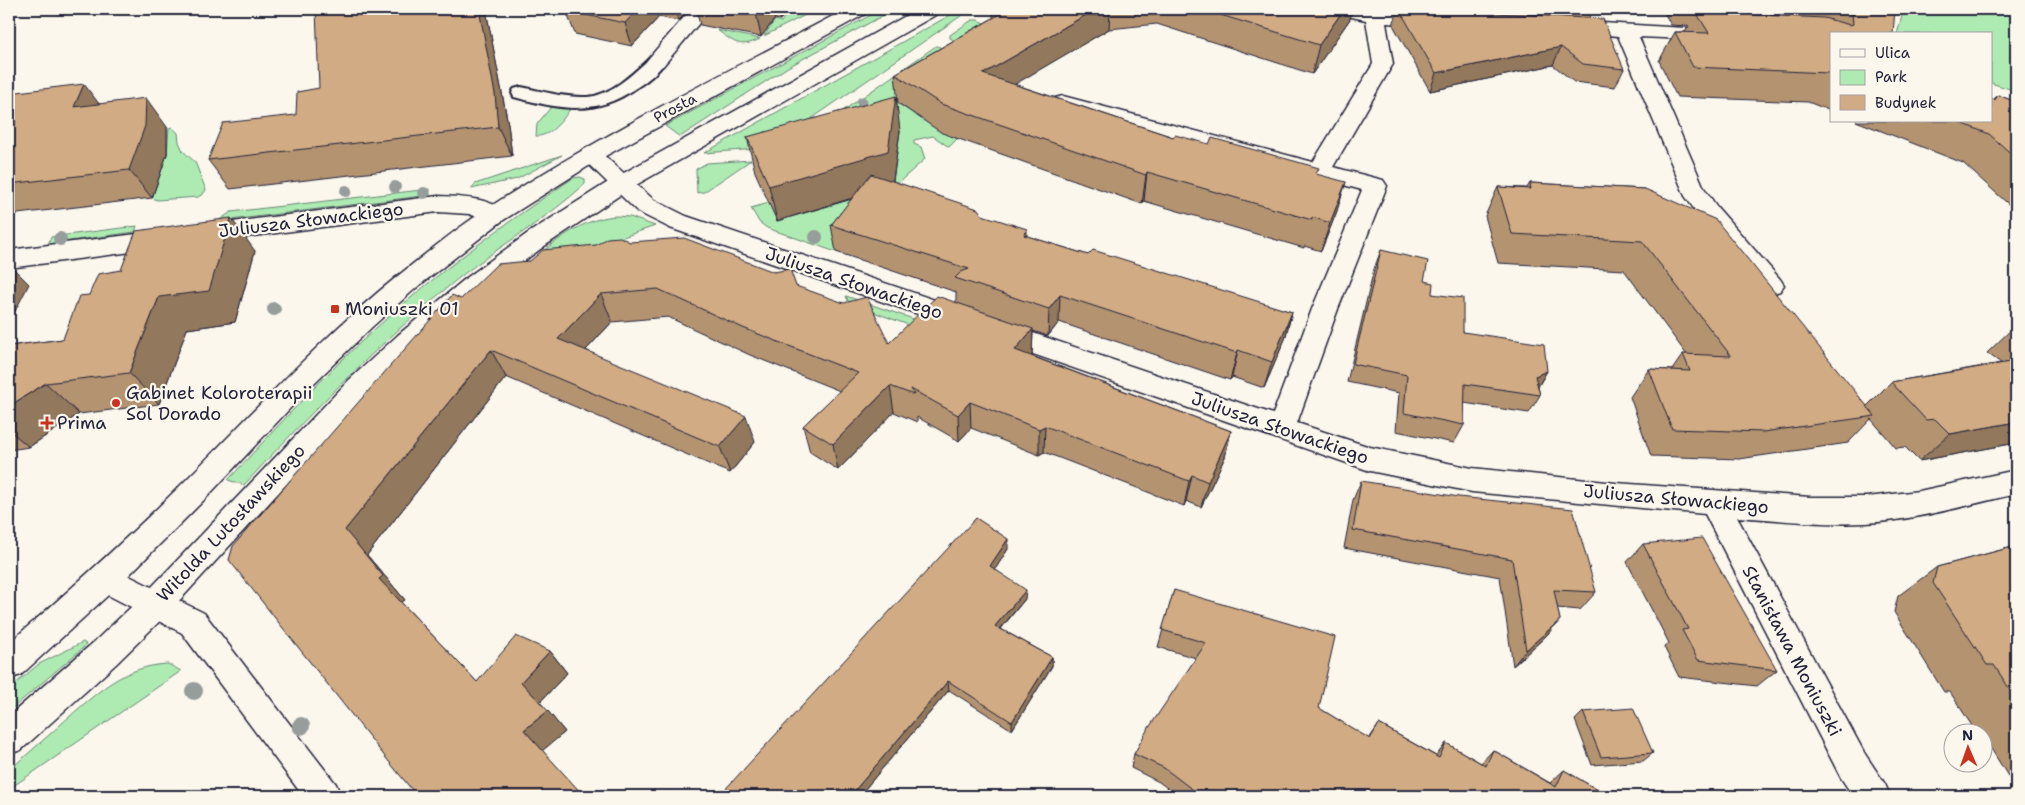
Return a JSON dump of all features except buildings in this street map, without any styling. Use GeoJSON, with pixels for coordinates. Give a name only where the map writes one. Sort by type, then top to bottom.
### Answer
{"type":"FeatureCollection","features":[{"type":"Feature","properties":{"kind":"street"},"geometry":{"type":"LineString","coordinates":[[656,62],[701,9]]}},
{"type":"Feature","properties":{"kind":"street","name":"Prosta"},"geometry":{"type":"LineString","coordinates":[[494,215],[590,155],[860,9]]}},
{"type":"Feature","properties":{"kind":"street"},"geometry":{"type":"LineString","coordinates":[[621,184],[932,9]]}},
{"type":"Feature","properties":{"kind":"street"},"geometry":{"type":"LineString","coordinates":[[1339,9],[1375,16],[1450,21]]}},
{"type":"Feature","properties":{"kind":"street"},"geometry":{"type":"LineString","coordinates":[[1320,171],[1383,64],[1375,16]]}},
{"type":"Feature","properties":{"kind":"street"},"geometry":{"type":"LineString","coordinates":[[1551,26],[1733,35]]}},
{"type":"Feature","properties":{"kind":"street"},"geometry":{"type":"LineString","coordinates":[[1626,30],[1692,190],[1709,213],[1771,285]]}},
{"type":"Feature","properties":{"kind":"street"},"geometry":{"type":"LineString","coordinates":[[1061,103],[1375,186],[1325,309],[1281,429]]}},
{"type":"Feature","properties":{"kind":"street","name":"Juliusza Słowackiego"},"geometry":{"type":"LineString","coordinates":[[590,155],[646,206],[678,222],[1370,459],[1472,480],[1714,503],[1810,510],[1867,510],[1919,503],[2016,482]]}},
{"type":"Feature","properties":{"kind":"street","name":"Witolda Lutosławskiego"},"geometry":{"type":"LineString","coordinates":[[9,738],[105,653],[157,603],[339,409],[407,342],[474,285],[536,238],[621,184]]}},
{"type":"Feature","properties":{"kind":"street","name":"Juliusza Słowackiego"},"geometry":{"type":"LineString","coordinates":[[9,259],[438,204],[472,206],[494,215]]}},
{"type":"Feature","properties":{"kind":"street"},"geometry":{"type":"LineString","coordinates":[[9,664],[105,578],[195,490],[301,379],[361,321],[407,282],[494,215]]}},
{"type":"Feature","properties":{"kind":"street","name":"Stanisława Moniuszki"},"geometry":{"type":"LineString","coordinates":[[1714,503],[1853,766],[1873,796]]}},
{"type":"Feature","properties":{"kind":"street"},"geometry":{"type":"LineString","coordinates":[[105,578],[193,623],[324,796]]}},
{"type":"Feature","properties":{"kind":"lane"},"geometry":{"type":"LineString","coordinates":[[521,93],[587,103],[603,100],[639,79],[656,62]]}},
{"type":"Feature","properties":{"kind":"green space"},"geometry":{"type":"Polygon","coordinates":[[[787,9],[817,9],[764,36],[775,20],[781,22],[790,10],[787,9]]]}},
{"type":"Feature","properties":{"kind":"green space"},"geometry":{"type":"Polygon","coordinates":[[[882,9],[895,9],[788,67],[680,137],[665,126],[882,9]]]}},
{"type":"Feature","properties":{"kind":"green space"},"geometry":{"type":"Polygon","coordinates":[[[961,9],[971,9],[769,148],[704,153],[961,9]]]}},
{"type":"Feature","properties":{"kind":"green space"},"geometry":{"type":"Polygon","coordinates":[[[1904,9],[2016,9],[2016,91],[1992,83],[1992,32],[1898,32],[1904,9]]]}},
{"type":"Feature","properties":{"kind":"green space"},"geometry":{"type":"Polygon","coordinates":[[[972,20],[978,20],[986,24],[958,43],[950,38],[950,35],[972,20]]]}},
{"type":"Feature","properties":{"kind":"green space"},"geometry":{"type":"Polygon","coordinates":[[[717,30],[760,39],[747,44],[737,43],[717,30]]]}},
{"type":"Feature","properties":{"kind":"green space"},"geometry":{"type":"Polygon","coordinates":[[[936,46],[965,63],[897,103],[914,114],[917,113],[933,127],[936,126],[957,139],[949,147],[933,136],[914,140],[914,144],[921,147],[925,159],[871,207],[836,252],[767,228],[759,222],[751,208],[769,203],[777,221],[791,162],[755,172],[936,46]]]}},
{"type":"Feature","properties":{"kind":"green space"},"geometry":{"type":"Polygon","coordinates":[[[552,106],[570,109],[560,123],[551,131],[541,136],[536,136],[537,124],[552,106]]]}},
{"type":"Feature","properties":{"kind":"green space"},"geometry":{"type":"Polygon","coordinates":[[[172,127],[178,133],[183,151],[195,162],[206,190],[198,197],[157,200],[152,198],[167,154],[169,128],[172,127]]]}},
{"type":"Feature","properties":{"kind":"green space"},"geometry":{"type":"Polygon","coordinates":[[[562,155],[517,179],[471,189],[475,184],[562,155]]]}},
{"type":"Feature","properties":{"kind":"green space"},"geometry":{"type":"Polygon","coordinates":[[[751,160],[704,192],[697,193],[696,169],[707,163],[751,160]]]}},
{"type":"Feature","properties":{"kind":"green space"},"geometry":{"type":"Polygon","coordinates":[[[580,177],[585,179],[585,184],[570,197],[460,277],[375,351],[295,430],[244,485],[228,480],[319,383],[399,307],[447,268],[522,213],[573,178],[580,177]]]}},
{"type":"Feature","properties":{"kind":"green space"},"geometry":{"type":"Polygon","coordinates":[[[430,189],[430,195],[223,221],[221,219],[231,212],[430,189]]]}},
{"type":"Feature","properties":{"kind":"green space"},"geometry":{"type":"Polygon","coordinates":[[[630,217],[655,226],[513,275],[574,230],[601,218],[630,217]]]}},
{"type":"Feature","properties":{"kind":"green space"},"geometry":{"type":"Polygon","coordinates":[[[137,226],[135,232],[48,244],[51,237],[137,226]]]}},
{"type":"Feature","properties":{"kind":"green space"},"geometry":{"type":"Polygon","coordinates":[[[846,296],[925,323],[914,327],[849,303],[846,296]]]}},
{"type":"Feature","properties":{"kind":"green space"},"geometry":{"type":"Polygon","coordinates":[[[83,642],[86,644],[83,648],[9,711],[9,689],[39,664],[83,642]]]}},
{"type":"Feature","properties":{"kind":"green space"},"geometry":{"type":"Polygon","coordinates":[[[168,664],[181,671],[9,789],[9,770],[91,698],[114,681],[139,669],[168,664]]]}},
{"type":"Feature","properties":{"kind":"place","name":"Moniuszki 01"},"geometry":{"type":"Point","coordinates":[335,309]}},
{"type":"Feature","properties":{"kind":"place","name":"Gabinet Koloroterapii Sol Dorado"},"geometry":{"type":"Point","coordinates":[116,403]}},
{"type":"Feature","properties":{"kind":"place","name":"Prima"},"geometry":{"type":"Point","coordinates":[47,423]}}]}
